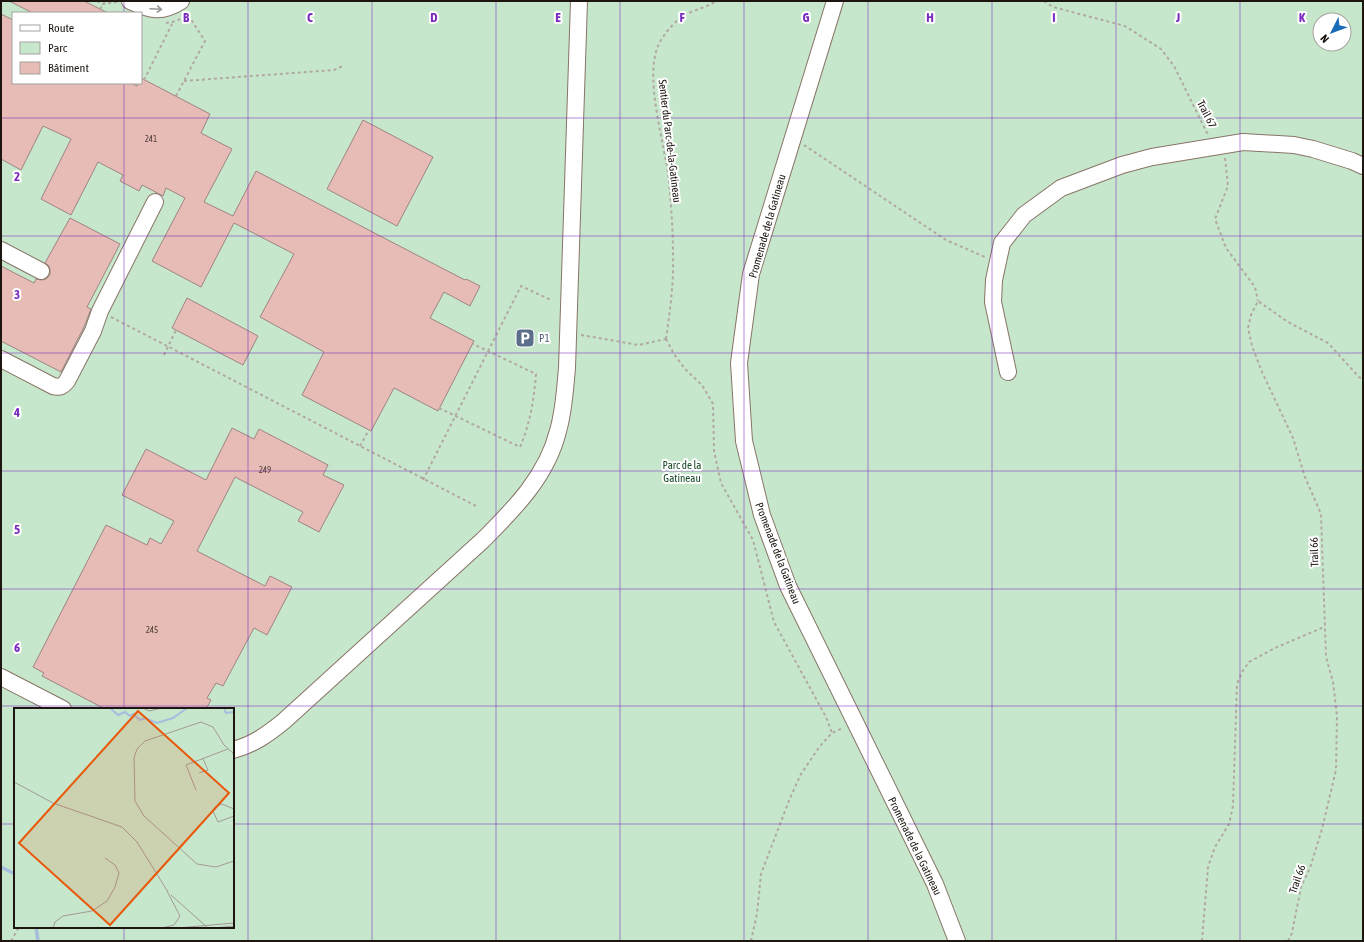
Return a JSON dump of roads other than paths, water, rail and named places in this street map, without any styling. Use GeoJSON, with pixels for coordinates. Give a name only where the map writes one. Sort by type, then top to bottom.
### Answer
{"type":"FeatureCollection","features":[{"type":"Feature","properties":{"kind":"street"},"geometry":{"type":"LineString","coordinates":[[127,4],[158,10],[166,9],[180,1]]}},
{"type":"Feature","properties":{"kind":"street"},"geometry":{"type":"LineString","coordinates":[[234,750],[260,739],[284,721],[483,540],[527,493],[546,465],[553,450],[558,433],[565,392],[569,333],[579,1]]}},
{"type":"Feature","properties":{"kind":"street","name":"Promenade de la Gatineau"},"geometry":{"type":"LineString","coordinates":[[835,1],[751,274],[739,363],[744,441],[762,515],[788,586],[935,884],[957,941]]}},
{"type":"Feature","properties":{"kind":"street"},"geometry":{"type":"LineString","coordinates":[[1008,372],[993,302],[994,280],[1002,243],[1024,215],[1061,188],[1122,164],[1152,156],[1243,142],[1294,145],[1313,149],[1363,166]]}},
{"type":"Feature","properties":{"kind":"street"},"geometry":{"type":"LineString","coordinates":[[1,359],[53,386],[58,387],[67,381],[93,331],[100,310],[155,202]]}},
{"type":"Feature","properties":{"kind":"street"},"geometry":{"type":"LineString","coordinates":[[1,250],[41,271]]}},
{"type":"Feature","properties":{"kind":"street"},"geometry":{"type":"LineString","coordinates":[[1,677],[61,708]]}},
{"type":"Feature","properties":{"kind":"waterway"},"geometry":{"type":"LineString","coordinates":[[1,867],[14,874]]}},
{"type":"Feature","properties":{"kind":"waterway"},"geometry":{"type":"LineString","coordinates":[[36,928],[38,941]]}},
{"type":"Feature","properties":{"kind":"place","name":"P1"},"geometry":{"type":"Point","coordinates":[525,338]}},
{"type":"Feature","properties":{"kind":"park label","name":"Parc de la Gatineau"},"geometry":{"type":"Point","coordinates":[682,471]}}]}
